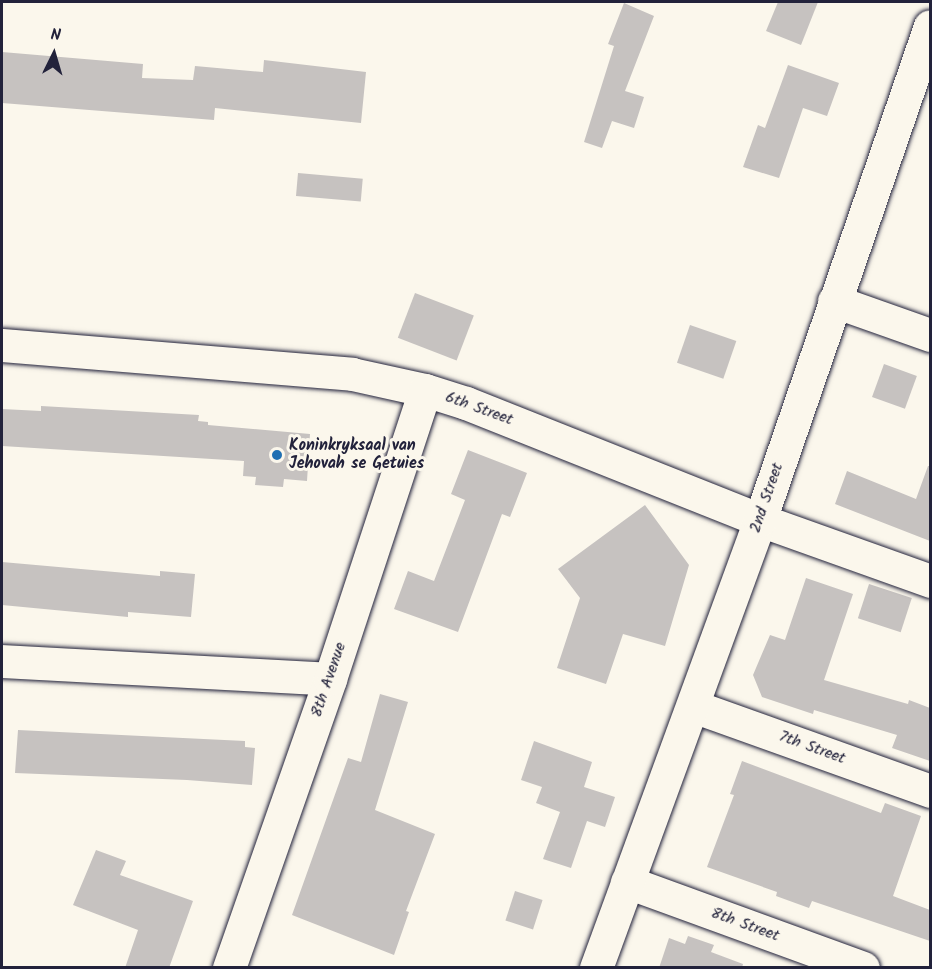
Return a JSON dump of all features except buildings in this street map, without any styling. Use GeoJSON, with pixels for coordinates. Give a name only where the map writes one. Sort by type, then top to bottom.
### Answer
{"type":"FeatureCollection","features":[{"type":"Feature","properties":{"kind":"street","name":"2nd Street"},"geometry":{"type":"LineString","coordinates":[[596,968],[760,520],[930,26]]}},
{"type":"Feature","properties":{"kind":"street"},"geometry":{"type":"LineString","coordinates":[[834,301],[930,335]]}},
{"type":"Feature","properties":{"kind":"street","name":"6th Street"},"geometry":{"type":"LineString","coordinates":[[2,345],[352,374],[424,390],[466,403],[760,520],[930,581]]}},
{"type":"Feature","properties":{"kind":"street","name":"8th Avenue"},"geometry":{"type":"LineString","coordinates":[[229,968],[330,679],[424,390]]}},
{"type":"Feature","properties":{"kind":"street"},"geometry":{"type":"LineString","coordinates":[[2,661],[330,679]]}},
{"type":"Feature","properties":{"kind":"street","name":"7th Street"},"geometry":{"type":"LineString","coordinates":[[693,706],[930,791]]}},
{"type":"Feature","properties":{"kind":"street","name":"8th Street"},"geometry":{"type":"LineString","coordinates":[[627,882],[863,968]]}},
{"type":"Feature","properties":{"kind":"place","name":"Koninkryksaal van Jehovah se Getuies"},"geometry":{"type":"Point","coordinates":[277,455]}}]}
